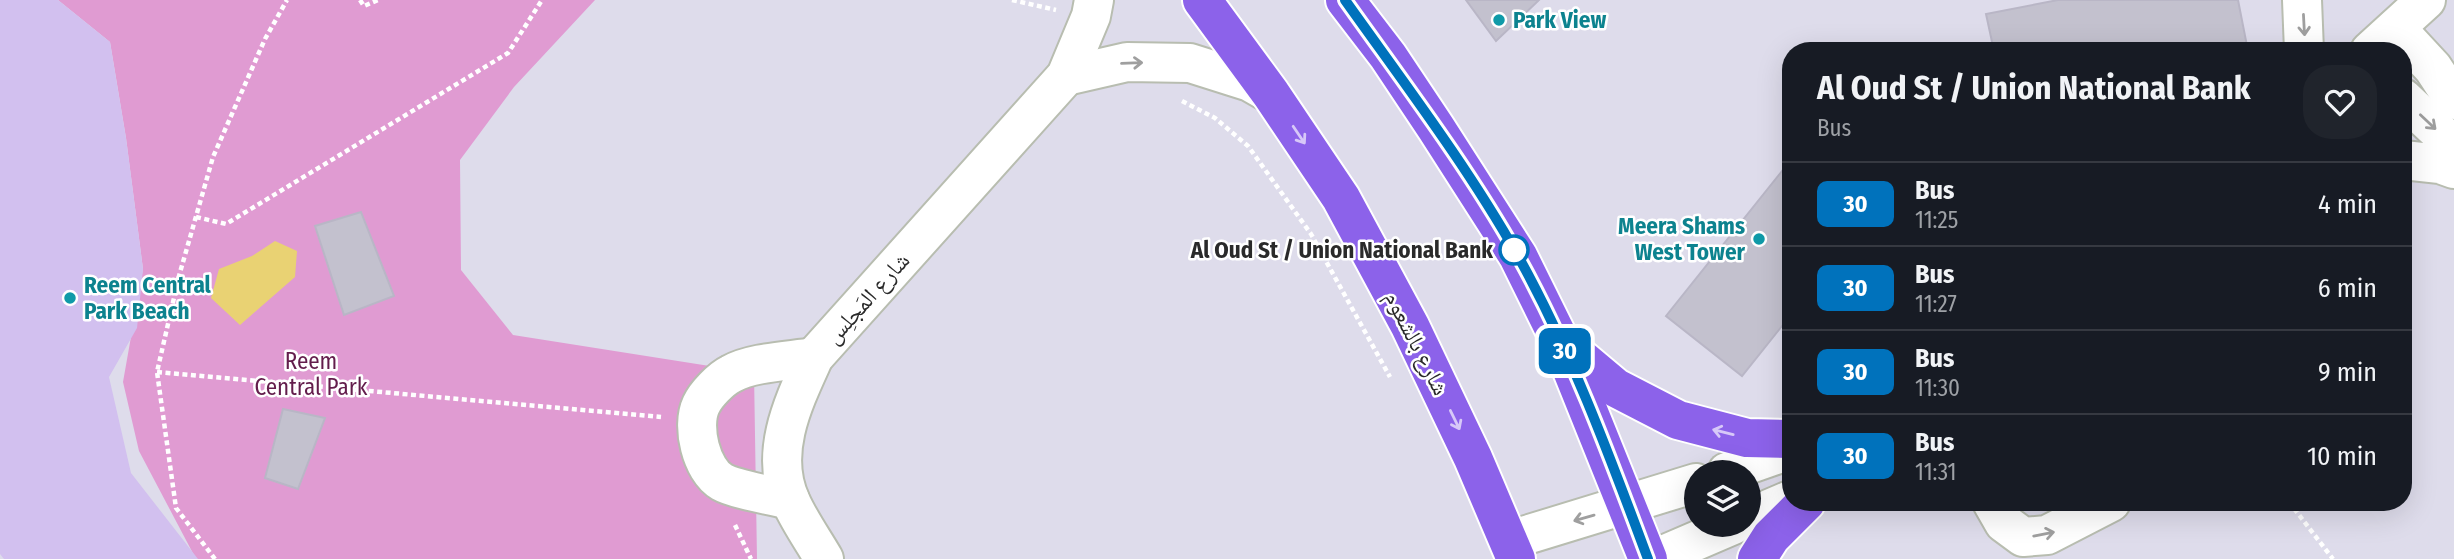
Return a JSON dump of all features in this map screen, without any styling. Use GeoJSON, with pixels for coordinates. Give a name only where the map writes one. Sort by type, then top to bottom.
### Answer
{"type":"FeatureCollection","features":[{"type":"Feature","properties":{"kind":"main road","name":"شارع بالشعوم"},"geometry":{"type":"LineString","coordinates":[[1202,0],[1271,94],[1341,198],[1409,326],[1513,549]]}},
{"type":"Feature","properties":{"kind":"main road"},"geometry":{"type":"LineString","coordinates":[[1345,0],[1388,56],[1518,256],[1561,342],[1648,559]]}},
{"type":"Feature","properties":{"kind":"main road"},"geometry":{"type":"LineString","coordinates":[[1561,342],[1616,388],[1678,420],[1747,438],[1782,439]]}},
{"type":"Feature","properties":{"kind":"main road"},"geometry":{"type":"LineString","coordinates":[[1757,559],[1771,537],[1797,511]]}},
{"type":"Feature","properties":{"kind":"street"},"geometry":{"type":"LineString","coordinates":[[1365,0],[1388,56]]}},
{"type":"Feature","properties":{"kind":"street"},"geometry":{"type":"LineString","coordinates":[[2302,0],[2304,42]]}},
{"type":"Feature","properties":{"kind":"street"},"geometry":{"type":"LineString","coordinates":[[2383,39],[2426,0]]}},
{"type":"Feature","properties":{"kind":"street","name":"شارع المَجلِس"},"geometry":{"type":"LineString","coordinates":[[824,559],[790,500],[781,459],[790,408],[814,357],[1066,76],[1091,16],[1080,6]]}},
{"type":"Feature","properties":{"kind":"street"},"geometry":{"type":"LineString","coordinates":[[2412,48],[2444,58]]}},
{"type":"Feature","properties":{"kind":"street"},"geometry":{"type":"LineString","coordinates":[[2412,88],[2444,58]]}},
{"type":"Feature","properties":{"kind":"street"},"geometry":{"type":"LineString","coordinates":[[2444,58],[2454,100]]}},
{"type":"Feature","properties":{"kind":"street"},"geometry":{"type":"LineString","coordinates":[[1066,76],[1127,62],[1190,63],[1250,82],[1271,94]]}},
{"type":"Feature","properties":{"kind":"street"},"geometry":{"type":"LineString","coordinates":[[2412,105],[2454,146]]}},
{"type":"Feature","properties":{"kind":"street"},"geometry":{"type":"LineString","coordinates":[[2412,161],[2440,164],[2454,169]]}},
{"type":"Feature","properties":{"kind":"street"},"geometry":{"type":"LineString","coordinates":[[790,500],[722,482],[705,463],[696,434],[698,420],[701,405],[713,389],[730,374],[747,368],[814,357]]}},
{"type":"Feature","properties":{"kind":"street"},"geometry":{"type":"LineString","coordinates":[[1761,460],[1782,453]]}},
{"type":"Feature","properties":{"kind":"street"},"geometry":{"type":"LineString","coordinates":[[1513,549],[1684,487]]}},
{"type":"Feature","properties":{"kind":"street"},"geometry":{"type":"LineString","coordinates":[[1761,512],[1782,503]]}},
{"type":"Feature","properties":{"kind":"street"},"geometry":{"type":"LineString","coordinates":[[1997,511],[2004,523],[2023,537],[2047,535],[2093,511]]}},
{"type":"Feature","properties":{"kind":"street"},"geometry":{"type":"LineString","coordinates":[[1654,559],[1704,537]]}},
{"type":"Feature","properties":{"kind":"path"},"geometry":{"type":"LineString","coordinates":[[215,559],[176,508],[157,372],[213,157],[265,39],[287,0]]}},
{"type":"Feature","properties":{"kind":"path"},"geometry":{"type":"LineString","coordinates":[[360,0],[364,6],[378,0]]}},
{"type":"Feature","properties":{"kind":"path"},"geometry":{"type":"LineString","coordinates":[[196,217],[226,224],[508,52],[541,0]]}},
{"type":"Feature","properties":{"kind":"path"},"geometry":{"type":"LineString","coordinates":[[1012,0],[1080,6]]}},
{"type":"Feature","properties":{"kind":"path"},"geometry":{"type":"LineString","coordinates":[[1178,99],[1215,118],[1248,146],[1311,234],[1395,385]]}},
{"type":"Feature","properties":{"kind":"path"},"geometry":{"type":"LineString","coordinates":[[157,372],[698,420]]}},
{"type":"Feature","properties":{"kind":"path"},"geometry":{"type":"LineString","coordinates":[[2296,511],[2333,559]]}},
{"type":"Feature","properties":{"kind":"green space","name":"Reem Central Park"},"geometry":{"type":"Polygon","coordinates":[[[58,0],[595,0],[514,87],[460,160],[461,270],[513,335],[754,373],[757,559],[196,559],[139,451],[123,382],[143,269],[110,42],[58,0]]]}},
{"type":"Feature","properties":{"kind":"sand","name":"Reem Central Park Beach"},"geometry":{"type":"Polygon","coordinates":[[[0,0],[58,0],[110,42],[143,269],[137,328],[109,377],[131,473],[198,559],[4,559],[0,554],[0,0]]]}},
{"type":"Feature","properties":{"kind":"shaded area"},"geometry":{"type":"Polygon","coordinates":[[[275,241],[297,251],[295,277],[240,325],[211,298],[219,269],[252,256],[275,241]]]}},
{"type":"Feature","properties":{"kind":"building","name":"Park View"},"geometry":{"type":"Polygon","coordinates":[[[1466,0],[1539,0],[1496,41],[1466,0]]]}},
{"type":"Feature","properties":{"kind":"building"},"geometry":{"type":"Polygon","coordinates":[[[2058,0],[2238,0],[2246,42],[1992,42],[1986,14],[2058,0]]]}},
{"type":"Feature","properties":{"kind":"building","name":"Meera Shams West Tower"},"geometry":{"type":"Polygon","coordinates":[[[1782,171],[1782,326],[1742,376],[1666,316],[1782,171]]]}},
{"type":"Feature","properties":{"kind":"building"},"geometry":{"type":"Polygon","coordinates":[[[361,212],[394,296],[344,315],[315,226],[361,212]]]}},
{"type":"Feature","properties":{"kind":"building"},"geometry":{"type":"Polygon","coordinates":[[[283,409],[325,418],[298,489],[265,478],[283,409]]]}},
{"type":"Feature","properties":{"kind":"bus line","name":"30"},"geometry":{"type":"LineString","coordinates":[[1345,0],[1388,56],[1518,256],[1561,342],[1648,559]]}},
{"type":"Feature","properties":{"kind":"place","name":"Park View"},"geometry":{"type":"Point","coordinates":[1499,20]}},
{"type":"Feature","properties":{"kind":"place","name":"Meera Shams West Tower"},"geometry":{"type":"Point","coordinates":[1759,239]}},
{"type":"Feature","properties":{"kind":"place","name":"Al Oud St / Union National Bank"},"geometry":{"type":"Point","coordinates":[1514,250]}},
{"type":"Feature","properties":{"kind":"place","name":"Reem Central Park Beach"},"geometry":{"type":"Point","coordinates":[70,298]}}]}
